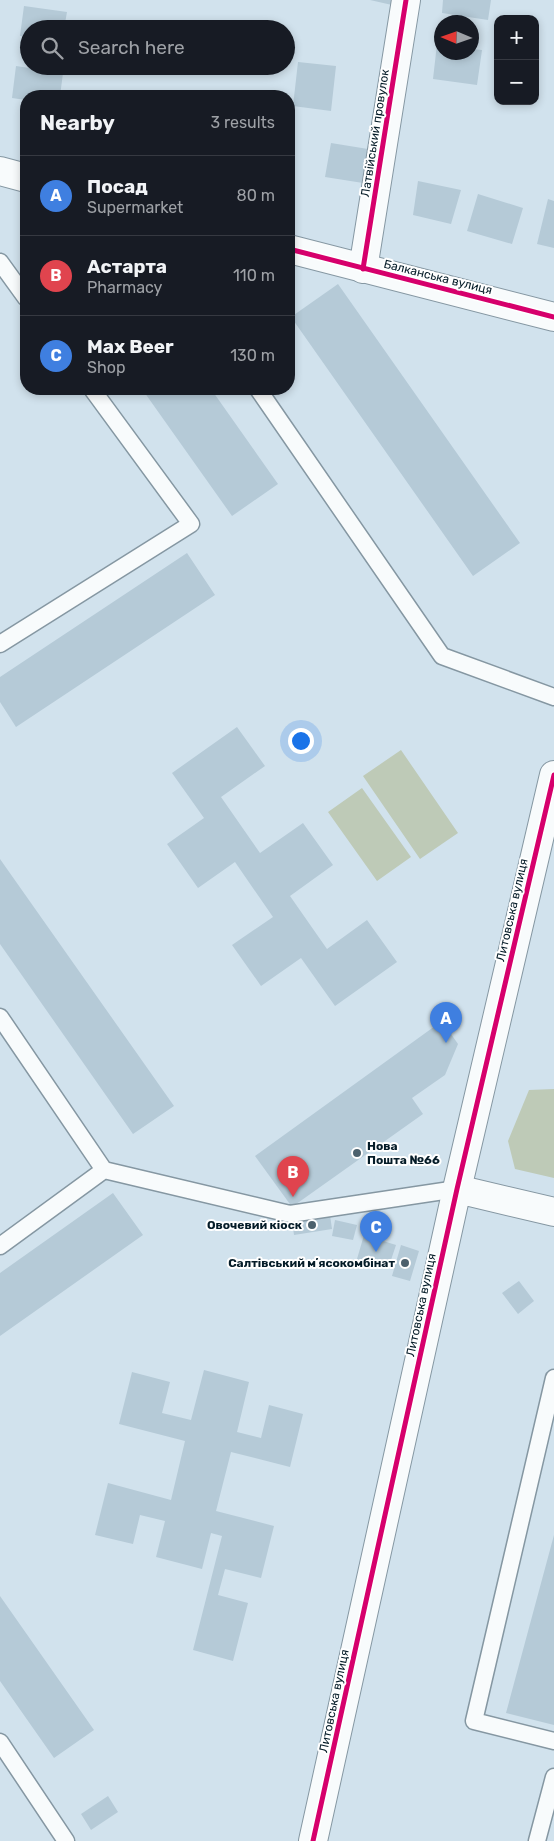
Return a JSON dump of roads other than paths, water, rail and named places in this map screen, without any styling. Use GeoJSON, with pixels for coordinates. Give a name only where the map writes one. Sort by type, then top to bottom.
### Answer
{"type":"FeatureCollection","features":[{"type":"Feature","properties":{"kind":"street","name":"Латвійський провулок"},"geometry":{"type":"LineString","coordinates":[[363,269],[406,0]]}},
{"type":"Feature","properties":{"kind":"street"},"geometry":{"type":"LineString","coordinates":[[0,170],[20,176]]}},
{"type":"Feature","properties":{"kind":"street","name":"Балканська вулиця"},"geometry":{"type":"LineString","coordinates":[[295,251],[554,317]]}},
{"type":"Feature","properties":{"kind":"street","name":"Литовська вулиця"},"geometry":{"type":"LineString","coordinates":[[313,1841],[457,1189],[554,775]]}},
{"type":"Feature","properties":{"kind":"street"},"geometry":{"type":"LineString","coordinates":[[457,1189],[554,1212]]}},
{"type":"Feature","properties":{"kind":"lane"},"geometry":{"type":"LineString","coordinates":[[0,262],[20,290]]}},
{"type":"Feature","properties":{"kind":"lane"},"geometry":{"type":"LineString","coordinates":[[0,644],[191,524],[96,395]]}},
{"type":"Feature","properties":{"kind":"lane"},"geometry":{"type":"LineString","coordinates":[[262,395],[442,656],[554,697]]}},
{"type":"Feature","properties":{"kind":"lane"},"geometry":{"type":"LineString","coordinates":[[0,1017],[104,1170],[290,1214],[457,1189]]}},
{"type":"Feature","properties":{"kind":"lane"},"geometry":{"type":"LineString","coordinates":[[0,1246],[104,1170]]}},
{"type":"Feature","properties":{"kind":"lane"},"geometry":{"type":"LineString","coordinates":[[554,1378],[474,1721],[554,1741]]}},
{"type":"Feature","properties":{"kind":"lane"},"geometry":{"type":"LineString","coordinates":[[2,1750],[66,1841]]}},
{"type":"Feature","properties":{"kind":"lane"},"geometry":{"type":"LineString","coordinates":[[537,1841],[554,1777]]}},
{"type":"Feature","properties":{"kind":"place","name":"Посад"},"geometry":{"type":"Point","coordinates":[446,1043]}},
{"type":"Feature","properties":{"kind":"place","name":"Нова Пошта №66"},"geometry":{"type":"Point","coordinates":[357,1153]}},
{"type":"Feature","properties":{"kind":"place","name":"Астарта"},"geometry":{"type":"Point","coordinates":[293,1197]}},
{"type":"Feature","properties":{"kind":"place","name":"Овочевий кіоск"},"geometry":{"type":"Point","coordinates":[312,1225]}},
{"type":"Feature","properties":{"kind":"place","name":"Max Beer"},"geometry":{"type":"Point","coordinates":[376,1252]}},
{"type":"Feature","properties":{"kind":"place","name":"Салтівський мʼясокомбінат"},"geometry":{"type":"Point","coordinates":[405,1263]}}]}
